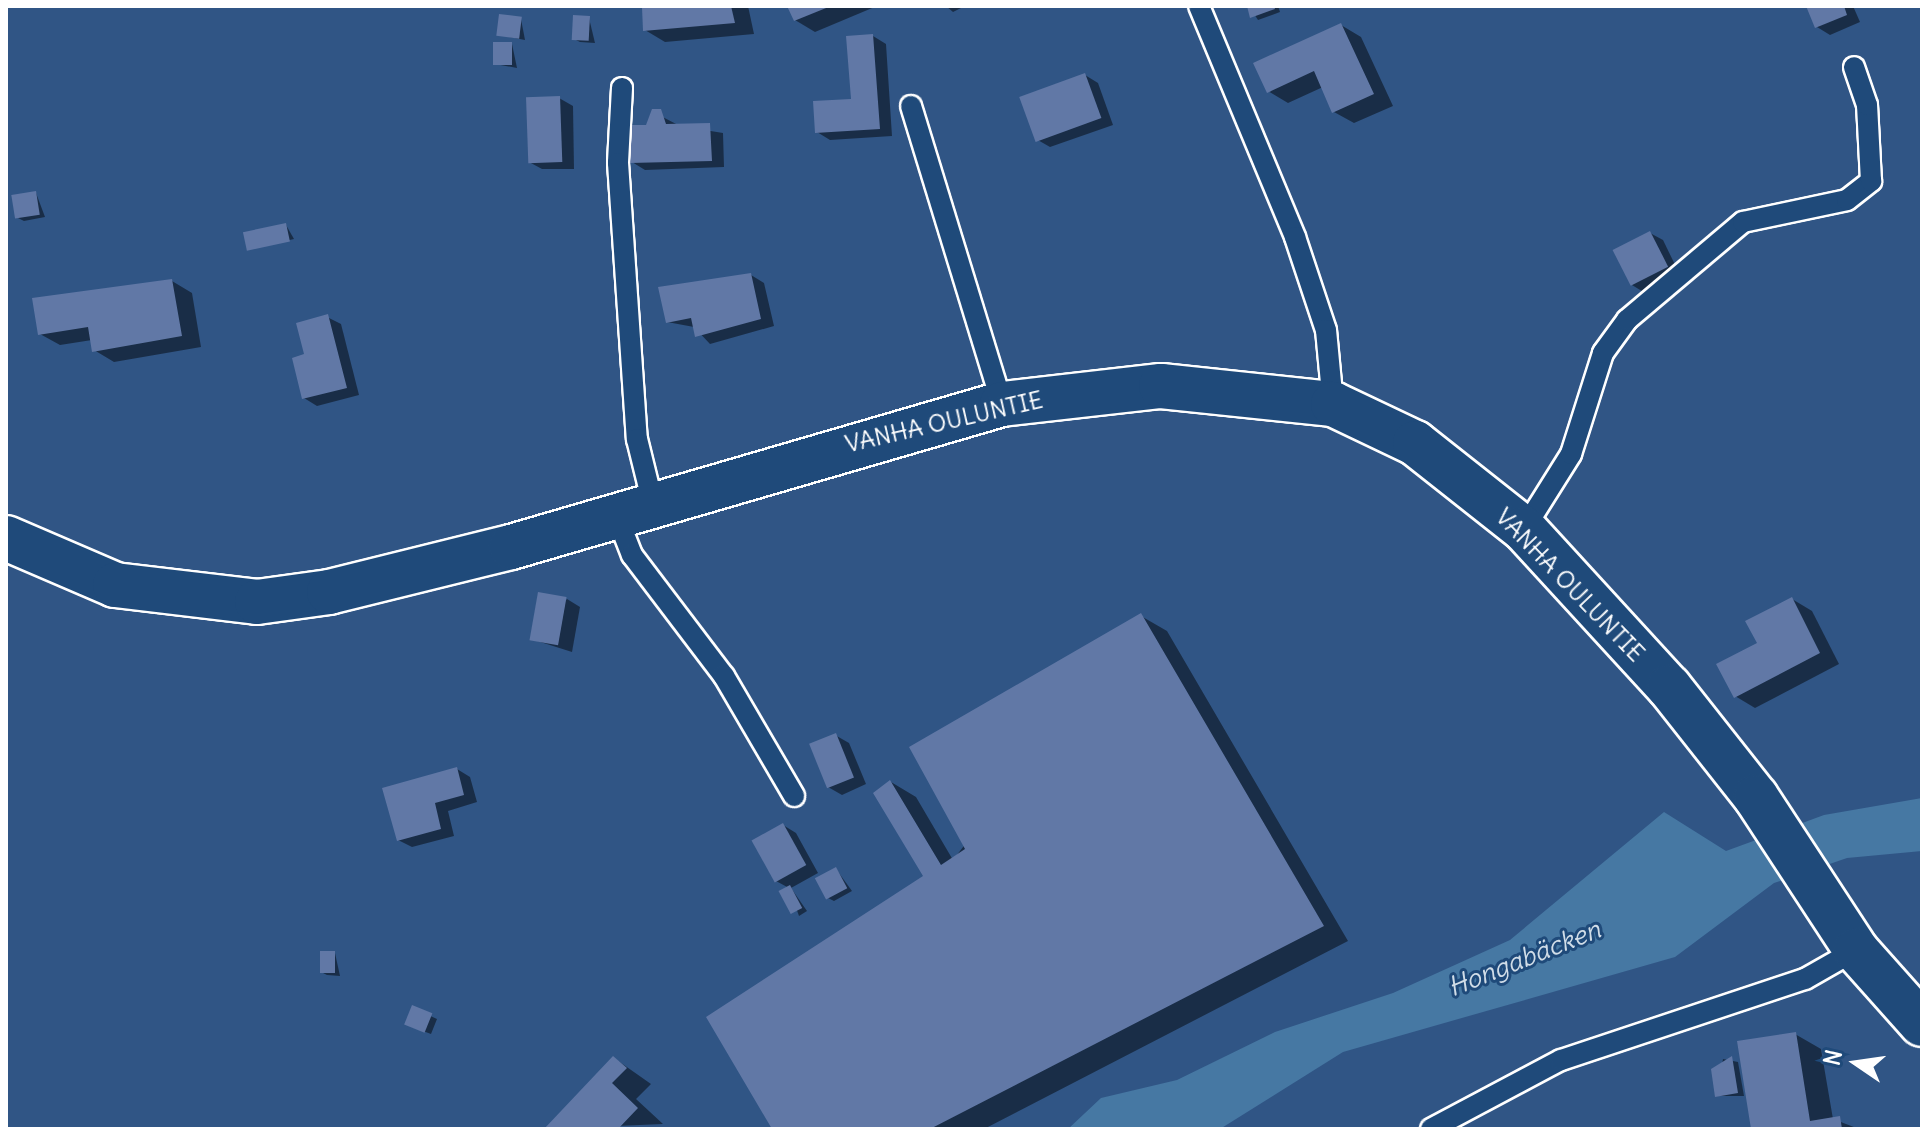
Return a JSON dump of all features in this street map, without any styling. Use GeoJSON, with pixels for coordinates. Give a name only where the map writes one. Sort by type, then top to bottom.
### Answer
{"type":"FeatureCollection","features":[{"type":"Feature","properties":{"kind":"street","name":"VANHA OULUNTIE"},"geometry":{"type":"LineString","coordinates":[[6,538],[115,585],[257,602],[329,592],[1002,404],[1161,386],[1333,404],[1415,443],[1524,529],[1669,687],[1756,797],[1846,936],[1922,1024]]}},
{"type":"Feature","properties":{"kind":"lane"},"geometry":{"type":"LineString","coordinates":[[1199,6],[1304,264],[1326,330],[1333,404]]}},
{"type":"Feature","properties":{"kind":"lane"},"geometry":{"type":"LineString","coordinates":[[1524,529],[1571,454],[1603,353],[1627,320],[1743,222],[1847,200],[1871,181],[1867,105],[1854,67]]}},
{"type":"Feature","properties":{"kind":"lane"},"geometry":{"type":"LineString","coordinates":[[622,88],[618,163],[634,393],[632,555],[724,676],[794,796]]}},
{"type":"Feature","properties":{"kind":"lane"},"geometry":{"type":"LineString","coordinates":[[911,106],[1002,404]]}},
{"type":"Feature","properties":{"kind":"lane"},"geometry":{"type":"LineString","coordinates":[[1431,1129],[1561,1060],[1805,979],[1846,936]]}},
{"type":"Feature","properties":{"kind":"water","name":"Hongabäcken"},"geometry":{"type":"Polygon","coordinates":[[[1922,798],[1922,851],[1847,858],[1774,883],[1675,957],[1343,1052],[1220,1129],[1068,1129],[1101,1098],[1177,1080],[1275,1032],[1393,993],[1510,940],[1664,812],[1726,851],[1824,815],[1922,798]]]}},
{"type":"Feature","properties":{"kind":"building"},"geometry":{"type":"Polygon","coordinates":[[[731,6],[735,23],[643,31],[642,7],[731,6]]]}},
{"type":"Feature","properties":{"kind":"building"},"geometry":{"type":"Polygon","coordinates":[[[787,6],[831,6],[794,21],[787,6]]]}},
{"type":"Feature","properties":{"kind":"building"},"geometry":{"type":"Polygon","coordinates":[[[1247,6],[1274,6],[1275,9],[1250,18],[1247,6]]]}},
{"type":"Feature","properties":{"kind":"building"},"geometry":{"type":"Polygon","coordinates":[[[1806,6],[1844,6],[1847,15],[1815,28],[1806,6]]]}},
{"type":"Feature","properties":{"kind":"building"},"geometry":{"type":"Polygon","coordinates":[[[499,14],[522,17],[519,39],[496,36],[499,14]]]}},
{"type":"Feature","properties":{"kind":"building"},"geometry":{"type":"Polygon","coordinates":[[[573,15],[590,16],[589,41],[572,40],[573,15]]]}},
{"type":"Feature","properties":{"kind":"building"},"geometry":{"type":"Polygon","coordinates":[[[1341,23],[1374,94],[1332,113],[1314,71],[1267,93],[1253,63],[1341,23]]]}},
{"type":"Feature","properties":{"kind":"building"},"geometry":{"type":"Polygon","coordinates":[[[873,34],[880,129],[815,133],[813,101],[851,99],[846,36],[873,34]]]}},
{"type":"Feature","properties":{"kind":"building"},"geometry":{"type":"Polygon","coordinates":[[[493,42],[512,42],[512,65],[493,65],[493,42]]]}},
{"type":"Feature","properties":{"kind":"building"},"geometry":{"type":"Polygon","coordinates":[[[1085,73],[1101,118],[1036,142],[1019,97],[1085,73]]]}},
{"type":"Feature","properties":{"kind":"building"},"geometry":{"type":"Polygon","coordinates":[[[560,96],[562,162],[528,163],[526,97],[560,96]]]}},
{"type":"Feature","properties":{"kind":"building"},"geometry":{"type":"Polygon","coordinates":[[[652,109],[661,109],[666,124],[710,123],[712,161],[630,163],[629,125],[646,125],[652,109]]]}},
{"type":"Feature","properties":{"kind":"building"},"geometry":{"type":"Polygon","coordinates":[[[36,191],[40,215],[15,219],[11,195],[36,191]]]}},
{"type":"Feature","properties":{"kind":"building"},"geometry":{"type":"Polygon","coordinates":[[[286,223],[290,242],[247,251],[243,232],[286,223]]]}},
{"type":"Feature","properties":{"kind":"building"},"geometry":{"type":"Polygon","coordinates":[[[1650,231],[1668,267],[1631,286],[1613,250],[1650,231]]]}},
{"type":"Feature","properties":{"kind":"building"},"geometry":{"type":"Polygon","coordinates":[[[751,273],[761,319],[695,337],[691,318],[666,323],[658,287],[751,273]]]}},
{"type":"Feature","properties":{"kind":"building"},"geometry":{"type":"Polygon","coordinates":[[[172,279],[182,336],[92,352],[88,327],[38,335],[32,298],[172,279]]]}},
{"type":"Feature","properties":{"kind":"building"},"geometry":{"type":"Polygon","coordinates":[[[328,314],[347,388],[302,399],[292,358],[304,354],[296,323],[328,314]]]}},
{"type":"Feature","properties":{"kind":"building"},"geometry":{"type":"Polygon","coordinates":[[[538,592],[567,597],[558,645],[529,640],[538,592]]]}},
{"type":"Feature","properties":{"kind":"building"},"geometry":{"type":"Polygon","coordinates":[[[1792,597],[1820,653],[1734,698],[1716,664],[1757,643],[1745,621],[1792,597]]]}},
{"type":"Feature","properties":{"kind":"building"},"geometry":{"type":"Polygon","coordinates":[[[1141,613],[1324,926],[930,1129],[772,1129],[706,1017],[923,876],[873,793],[890,780],[941,865],[965,849],[909,747],[1141,613]]]}},
{"type":"Feature","properties":{"kind":"building"},"geometry":{"type":"Polygon","coordinates":[[[836,733],[854,778],[827,788],[809,744],[836,733]]]}},
{"type":"Feature","properties":{"kind":"building"},"geometry":{"type":"Polygon","coordinates":[[[457,767],[464,795],[435,803],[441,829],[397,841],[382,788],[457,767]]]}},
{"type":"Feature","properties":{"kind":"building"},"geometry":{"type":"Polygon","coordinates":[[[783,823],[806,865],[775,882],[752,840],[783,823]]]}},
{"type":"Feature","properties":{"kind":"building"},"geometry":{"type":"Polygon","coordinates":[[[836,867],[847,888],[826,899],[815,878],[836,867]]]}},
{"type":"Feature","properties":{"kind":"building"},"geometry":{"type":"Polygon","coordinates":[[[790,885],[802,908],[791,914],[779,891],[790,885]]]}},
{"type":"Feature","properties":{"kind":"building"},"geometry":{"type":"Polygon","coordinates":[[[320,951],[335,951],[335,973],[320,973],[320,951]]]}},
{"type":"Feature","properties":{"kind":"building"},"geometry":{"type":"Polygon","coordinates":[[[412,1005],[432,1013],[425,1033],[404,1024],[412,1005]]]}},
{"type":"Feature","properties":{"kind":"building"},"geometry":{"type":"Polygon","coordinates":[[[1796,1032],[1810,1121],[1840,1116],[1842,1129],[1751,1129],[1737,1041],[1796,1032]]]}},
{"type":"Feature","properties":{"kind":"building"},"geometry":{"type":"Polygon","coordinates":[[[613,1056],[627,1068],[612,1083],[638,1108],[618,1129],[544,1129],[613,1056]]]}},
{"type":"Feature","properties":{"kind":"building"},"geometry":{"type":"Polygon","coordinates":[[[1732,1056],[1738,1093],[1715,1097],[1711,1069],[1732,1056]]]}}]}
